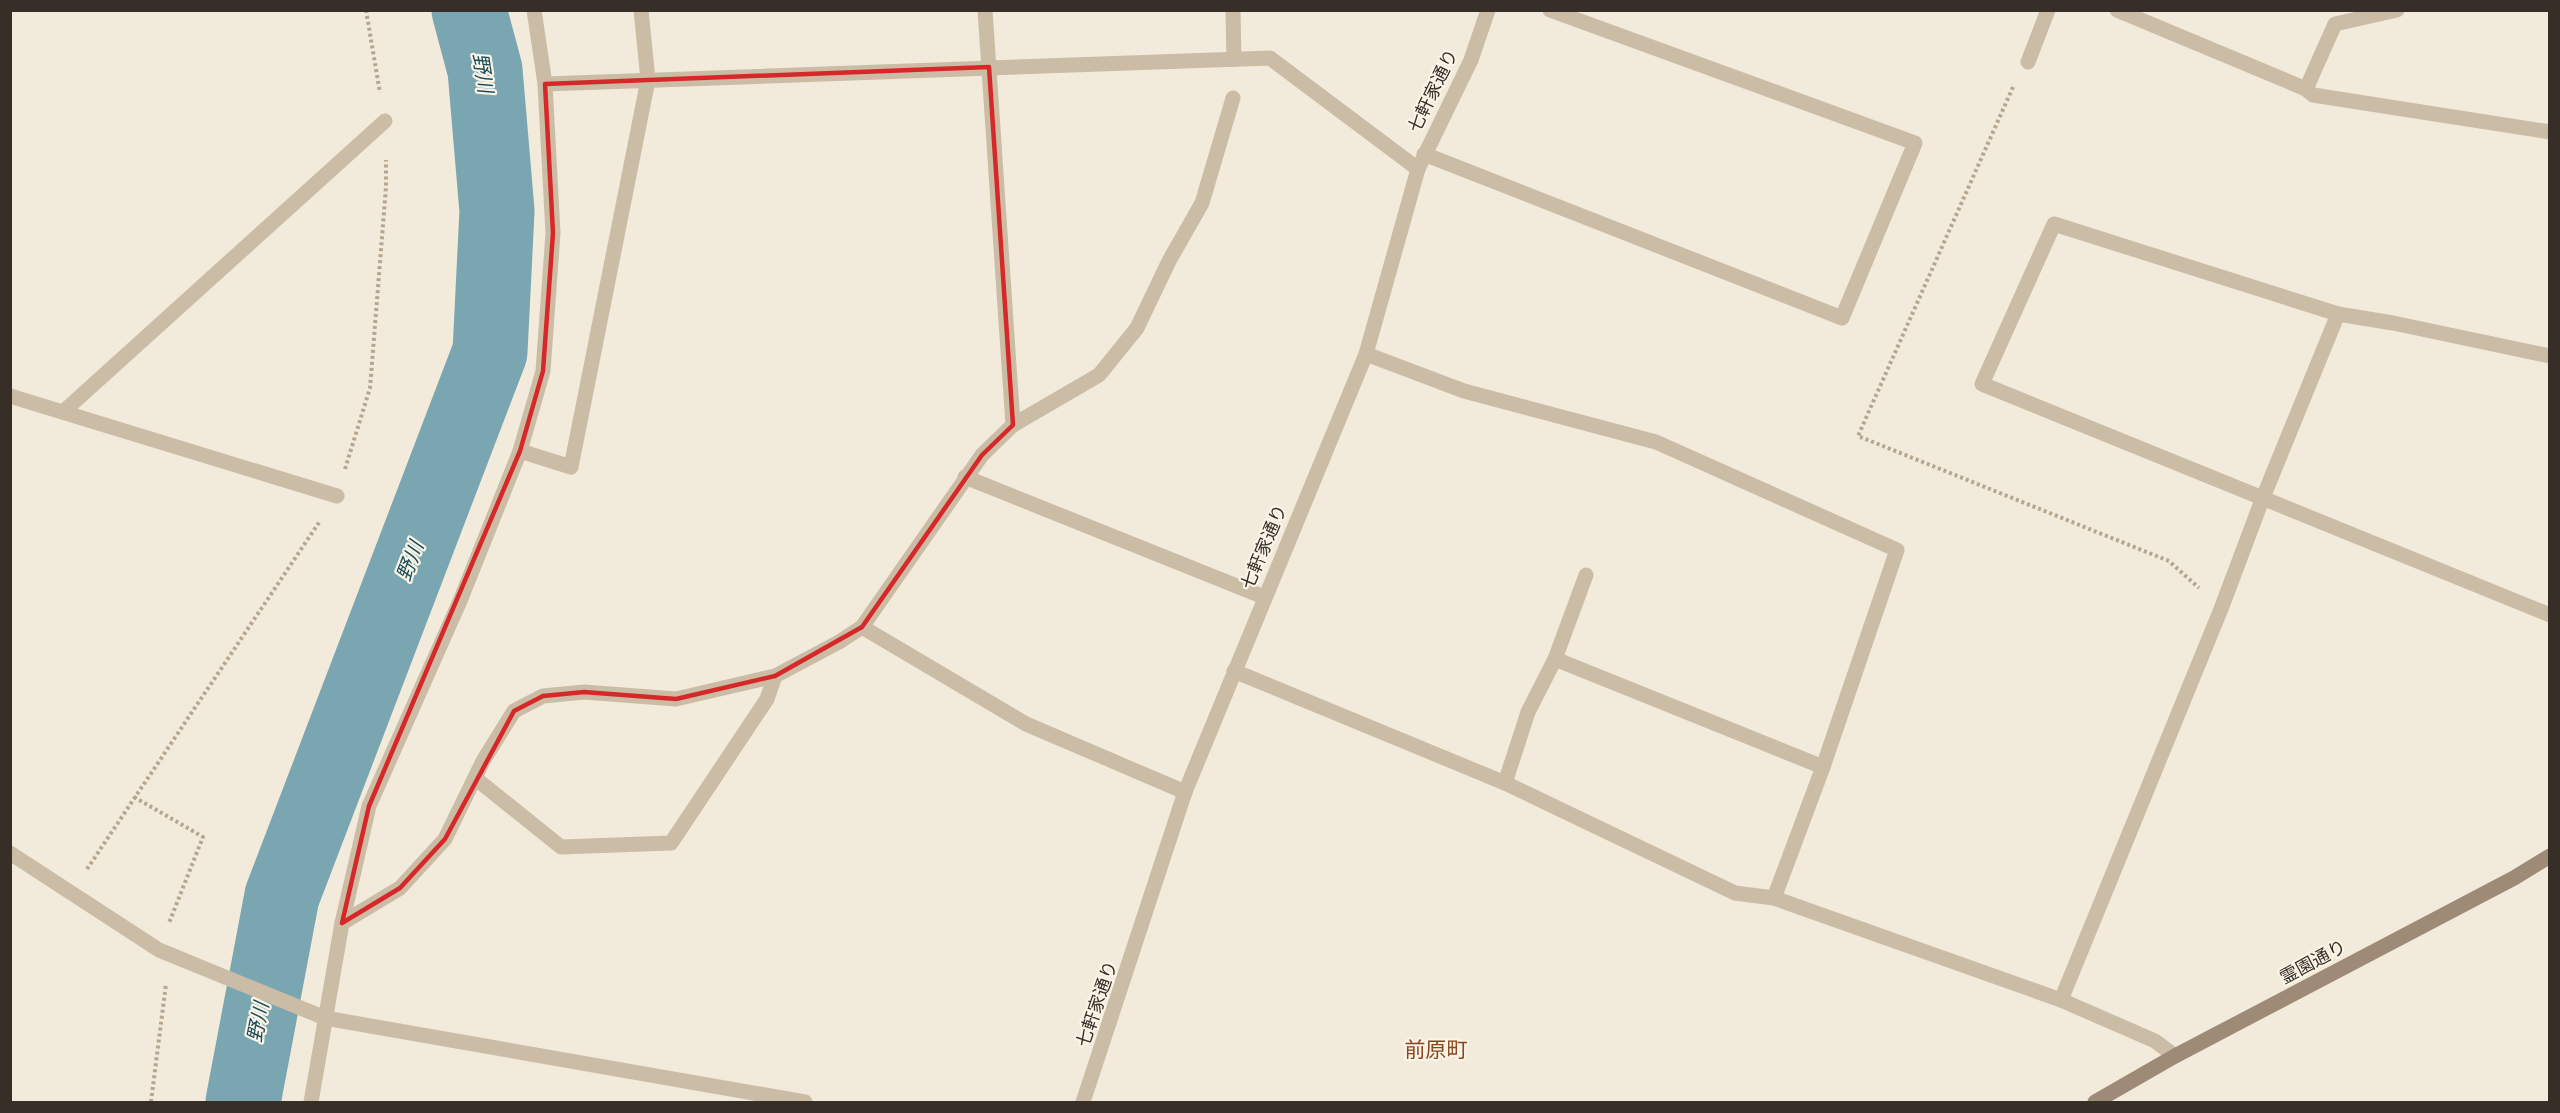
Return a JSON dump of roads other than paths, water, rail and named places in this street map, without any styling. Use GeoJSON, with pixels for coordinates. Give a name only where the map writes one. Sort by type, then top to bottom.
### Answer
{"type":"FeatureCollection","features":[{"type":"Feature","properties":{"kind":"street"},"geometry":{"type":"LineString","coordinates":[[311,1102],[342,923],[369,806],[460,601],[520,451],[543,371],[552,244],[545,84],[534,10]]}},
{"type":"Feature","properties":{"kind":"street"},"geometry":{"type":"LineString","coordinates":[[520,451],[571,467],[648,80],[641,10]]}},
{"type":"Feature","properties":{"kind":"street"},"geometry":{"type":"LineString","coordinates":[[985,10],[1014,425]]}},
{"type":"Feature","properties":{"kind":"street"},"geometry":{"type":"LineString","coordinates":[[1233,10],[1234,59]]}},
{"type":"Feature","properties":{"kind":"street","name":"七軒家通り"},"geometry":{"type":"LineString","coordinates":[[1083,1102],[1185,792],[1366,354],[1418,169],[1471,60],[1488,10]]}},
{"type":"Feature","properties":{"kind":"street"},"geometry":{"type":"LineString","coordinates":[[1424,154],[1842,318],[1915,143],[1550,10]]}},
{"type":"Feature","properties":{"kind":"street"},"geometry":{"type":"LineString","coordinates":[[2028,62],[2048,10]]}},
{"type":"Feature","properties":{"kind":"street"},"geometry":{"type":"LineString","coordinates":[[2117,10],[2306,89],[2313,95],[2550,132]]}},
{"type":"Feature","properties":{"kind":"street"},"geometry":{"type":"LineString","coordinates":[[2306,89],[2335,24],[2397,10]]}},
{"type":"Feature","properties":{"kind":"street"},"geometry":{"type":"LineString","coordinates":[[545,84],[1270,58],[1418,169]]}},
{"type":"Feature","properties":{"kind":"street"},"geometry":{"type":"LineString","coordinates":[[342,923],[400,888],[445,838],[474,778],[514,711],[543,696],[584,692],[676,699],[775,676],[862,627],[981,455],[1014,425],[1099,375],[1137,328],[1169,261],[1202,203],[1233,98]]}},
{"type":"Feature","properties":{"kind":"street"},"geometry":{"type":"LineString","coordinates":[[63,412],[385,121]]}},
{"type":"Feature","properties":{"kind":"street"},"geometry":{"type":"LineString","coordinates":[[2550,356],[2393,323],[2338,314],[2055,224],[1982,384],[2262,500],[2550,615]]}},
{"type":"Feature","properties":{"kind":"street"},"geometry":{"type":"LineString","coordinates":[[2061,1000],[2221,609],[2262,500],[2338,314]]}},
{"type":"Feature","properties":{"kind":"street"},"geometry":{"type":"LineString","coordinates":[[1366,354],[1464,391],[1656,442],[1897,550],[1823,767],[1774,898]]}},
{"type":"Feature","properties":{"kind":"street"},"geometry":{"type":"LineString","coordinates":[[10,396],[337,496]]}},
{"type":"Feature","properties":{"kind":"street"},"geometry":{"type":"LineString","coordinates":[[965,477],[1264,597]]}},
{"type":"Feature","properties":{"kind":"street"},"geometry":{"type":"LineString","coordinates":[[1505,783],[1528,712],[1555,659],[1586,575]]}},
{"type":"Feature","properties":{"kind":"street"},"geometry":{"type":"LineString","coordinates":[[862,627],[1026,724],[1185,792]]}},
{"type":"Feature","properties":{"kind":"street"},"geometry":{"type":"LineString","coordinates":[[1555,659],[1823,767]]}},
{"type":"Feature","properties":{"kind":"street"},"geometry":{"type":"LineString","coordinates":[[1234,671],[1505,783],[1735,893],[1774,898],[2061,1000],[2155,1041],[2175,1056]]}},
{"type":"Feature","properties":{"kind":"street"},"geometry":{"type":"LineString","coordinates":[[474,778],[561,847],[671,843],[767,699],[775,676]]}},
{"type":"Feature","properties":{"kind":"street"},"geometry":{"type":"LineString","coordinates":[[10,853],[164,953],[325,1018],[805,1102]]}},
{"type":"Feature","properties":{"kind":"street","name":"霊園通り"},"geometry":{"type":"LineString","coordinates":[[2095,1102],[2175,1056],[2514,878],[2550,856]]}},
{"type":"Feature","properties":{"kind":"waterway","name":"野川"},"geometry":{"type":"LineString","coordinates":[[243,1102],[282,896],[490,352],[497,211],[485,70],[469,10]]}},
{"type":"Feature","properties":{"kind":"district","name":"前原町"},"geometry":{"type":"Point","coordinates":[1436,1050]}}]}
